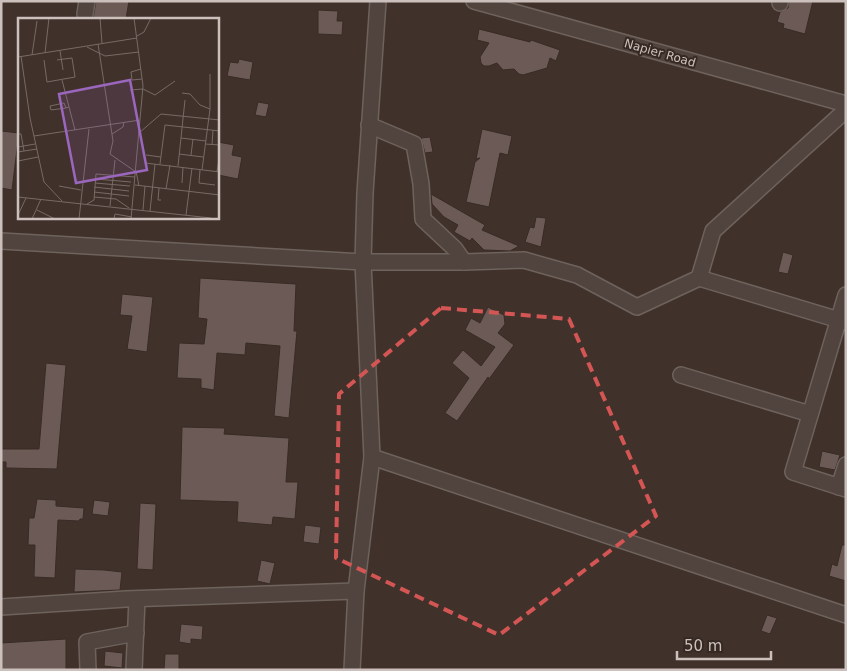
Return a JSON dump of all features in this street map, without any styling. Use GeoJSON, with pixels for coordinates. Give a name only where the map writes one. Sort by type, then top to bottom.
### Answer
{"type":"FeatureCollection","features":[{"type":"Feature","properties":{"kind":"street"},"geometry":{"type":"LineString","coordinates":[[352,670],[356,591],[372,457],[363,262],[364,193],[378,1]]}},
{"type":"Feature","properties":{"kind":"street","name":"Napier Road"},"geometry":{"type":"LineString","coordinates":[[474,1],[498,5],[844,104]]}},
{"type":"Feature","properties":{"kind":"street"},"geometry":{"type":"LineString","coordinates":[[699,278],[713,231],[844,104]]}},
{"type":"Feature","properties":{"kind":"street"},"geometry":{"type":"LineString","coordinates":[[369,125],[414,144],[421,184],[423,219],[456,249],[464,262]]}},
{"type":"Feature","properties":{"kind":"street"},"geometry":{"type":"LineString","coordinates":[[1,241],[363,262],[524,260],[577,275],[637,307],[699,278],[842,321]]}},
{"type":"Feature","properties":{"kind":"street"},"geometry":{"type":"LineString","coordinates":[[846,295],[842,321],[810,414],[793,472],[843,488],[846,465]]}},
{"type":"Feature","properties":{"kind":"street"},"geometry":{"type":"LineString","coordinates":[[681,375],[810,414]]}},
{"type":"Feature","properties":{"kind":"street"},"geometry":{"type":"LineString","coordinates":[[372,457],[846,615]]}},
{"type":"Feature","properties":{"kind":"street"},"geometry":{"type":"LineString","coordinates":[[1,607],[137,598],[356,591]]}},
{"type":"Feature","properties":{"kind":"street"},"geometry":{"type":"LineString","coordinates":[[134,670],[137,598]]}},
{"type":"Feature","properties":{"kind":"street"},"geometry":{"type":"LineString","coordinates":[[88,670],[87,642],[136,633]]}},
{"type":"Feature","properties":{"kind":"highlighted area"},"geometry":{"type":"Polygon","coordinates":[[[441,308],[569,319],[656,516],[499,635],[336,558],[339,394],[441,308]]]}},
{"type":"Feature","properties":{"kind":"building"},"geometry":{"type":"Polygon","coordinates":[[[96,1],[129,1],[126,18],[93,18],[96,1]]]}},
{"type":"Feature","properties":{"kind":"building"},"geometry":{"type":"Polygon","coordinates":[[[789,1],[813,1],[805,34],[783,28],[784,24],[777,22],[780,12],[788,8],[789,1]]]}},
{"type":"Feature","properties":{"kind":"building"},"geometry":{"type":"Polygon","coordinates":[[[318,10],[338,11],[337,21],[343,21],[342,35],[318,34],[318,10]]]}},
{"type":"Feature","properties":{"kind":"building"},"geometry":{"type":"Polygon","coordinates":[[[479,29],[530,42],[531,40],[560,50],[556,61],[550,58],[547,68],[523,75],[514,69],[503,70],[497,63],[484,66],[481,63],[480,57],[489,43],[477,40],[479,29]]]}},
{"type":"Feature","properties":{"kind":"building"},"geometry":{"type":"Polygon","coordinates":[[[239,59],[253,62],[250,80],[227,76],[230,62],[238,63],[239,59]]]}},
{"type":"Feature","properties":{"kind":"building"},"geometry":{"type":"Polygon","coordinates":[[[258,102],[269,104],[266,117],[255,115],[258,102]]]}},
{"type":"Feature","properties":{"kind":"building"},"geometry":{"type":"Polygon","coordinates":[[[482,129],[512,136],[508,155],[500,153],[489,207],[466,202],[475,162],[480,158],[476,159],[482,129]]]}},
{"type":"Feature","properties":{"kind":"building"},"geometry":{"type":"Polygon","coordinates":[[[1,131],[18,133],[12,190],[1,188],[1,131]]]}},
{"type":"Feature","properties":{"kind":"building"},"geometry":{"type":"Polygon","coordinates":[[[430,137],[433,152],[425,153],[421,138],[430,137]]]}},
{"type":"Feature","properties":{"kind":"building"},"geometry":{"type":"Polygon","coordinates":[[[219,142],[234,145],[232,155],[242,157],[238,179],[219,175],[219,142]]]}},
{"type":"Feature","properties":{"kind":"building"},"geometry":{"type":"Polygon","coordinates":[[[431,194],[485,225],[482,230],[519,246],[510,251],[484,250],[472,238],[470,241],[454,232],[458,225],[444,217],[432,204],[431,194]]]}},
{"type":"Feature","properties":{"kind":"building"},"geometry":{"type":"Polygon","coordinates":[[[536,217],[546,218],[541,247],[525,242],[530,227],[534,228],[536,217]]]}},
{"type":"Feature","properties":{"kind":"building"},"geometry":{"type":"Polygon","coordinates":[[[783,252],[793,255],[788,274],[778,272],[783,252]]]}},
{"type":"Feature","properties":{"kind":"building"},"geometry":{"type":"Polygon","coordinates":[[[200,278],[296,284],[294,331],[297,331],[289,418],[274,416],[280,346],[246,343],[245,355],[217,353],[214,390],[201,388],[201,379],[177,378],[179,343],[204,344],[207,319],[198,318],[200,278]]]}},
{"type":"Feature","properties":{"kind":"building"},"geometry":{"type":"Polygon","coordinates":[[[122,294],[153,297],[147,352],[127,349],[132,316],[120,315],[122,294]]]}},
{"type":"Feature","properties":{"kind":"building"},"geometry":{"type":"Polygon","coordinates":[[[488,307],[504,315],[505,324],[498,333],[514,345],[489,379],[488,377],[457,421],[445,413],[469,378],[452,363],[463,350],[481,366],[495,347],[465,330],[471,318],[480,323],[488,307]]]}},
{"type":"Feature","properties":{"kind":"building"},"geometry":{"type":"Polygon","coordinates":[[[46,363],[66,365],[57,469],[6,468],[6,462],[1,462],[1,449],[39,449],[46,363]]]}},
{"type":"Feature","properties":{"kind":"building"},"geometry":{"type":"Polygon","coordinates":[[[182,427],[225,428],[224,434],[289,438],[286,482],[298,482],[295,519],[273,517],[272,525],[237,522],[238,502],[180,500],[182,427]]]}},
{"type":"Feature","properties":{"kind":"building"},"geometry":{"type":"Polygon","coordinates":[[[822,451],[840,455],[835,470],[819,467],[822,451]]]}},
{"type":"Feature","properties":{"kind":"building"},"geometry":{"type":"Polygon","coordinates":[[[37,499],[56,500],[56,506],[84,508],[83,519],[79,521],[58,520],[55,578],[34,577],[35,545],[28,545],[29,518],[34,518],[37,499]]]}},
{"type":"Feature","properties":{"kind":"building"},"geometry":{"type":"Polygon","coordinates":[[[94,500],[110,502],[108,516],[92,514],[94,500]]]}},
{"type":"Feature","properties":{"kind":"building"},"geometry":{"type":"Polygon","coordinates":[[[140,503],[156,504],[153,570],[137,569],[140,503]]]}},
{"type":"Feature","properties":{"kind":"building"},"geometry":{"type":"Polygon","coordinates":[[[305,525],[321,527],[319,544],[303,542],[305,525]]]}},
{"type":"Feature","properties":{"kind":"building"},"geometry":{"type":"Polygon","coordinates":[[[842,545],[846,545],[846,581],[829,576],[832,564],[837,566],[842,545]]]}},
{"type":"Feature","properties":{"kind":"building"},"geometry":{"type":"Polygon","coordinates":[[[261,560],[275,563],[270,584],[257,581],[261,560]]]}},
{"type":"Feature","properties":{"kind":"building"},"geometry":{"type":"Polygon","coordinates":[[[75,569],[122,572],[120,590],[74,592],[75,569]]]}},
{"type":"Feature","properties":{"kind":"building"},"geometry":{"type":"Polygon","coordinates":[[[767,615],[777,618],[770,634],[761,631],[767,615]]]}},
{"type":"Feature","properties":{"kind":"building"},"geometry":{"type":"Polygon","coordinates":[[[181,624],[203,626],[202,640],[191,639],[191,644],[179,642],[181,624]]]}},
{"type":"Feature","properties":{"kind":"building"},"geometry":{"type":"Polygon","coordinates":[[[66,639],[66,670],[1,670],[1,643],[66,639]]]}},
{"type":"Feature","properties":{"kind":"building"},"geometry":{"type":"Polygon","coordinates":[[[105,651],[123,653],[122,668],[104,666],[105,651]]]}},
{"type":"Feature","properties":{"kind":"building"},"geometry":{"type":"Polygon","coordinates":[[[165,654],[179,654],[179,670],[164,670],[165,654]]]}}]}
